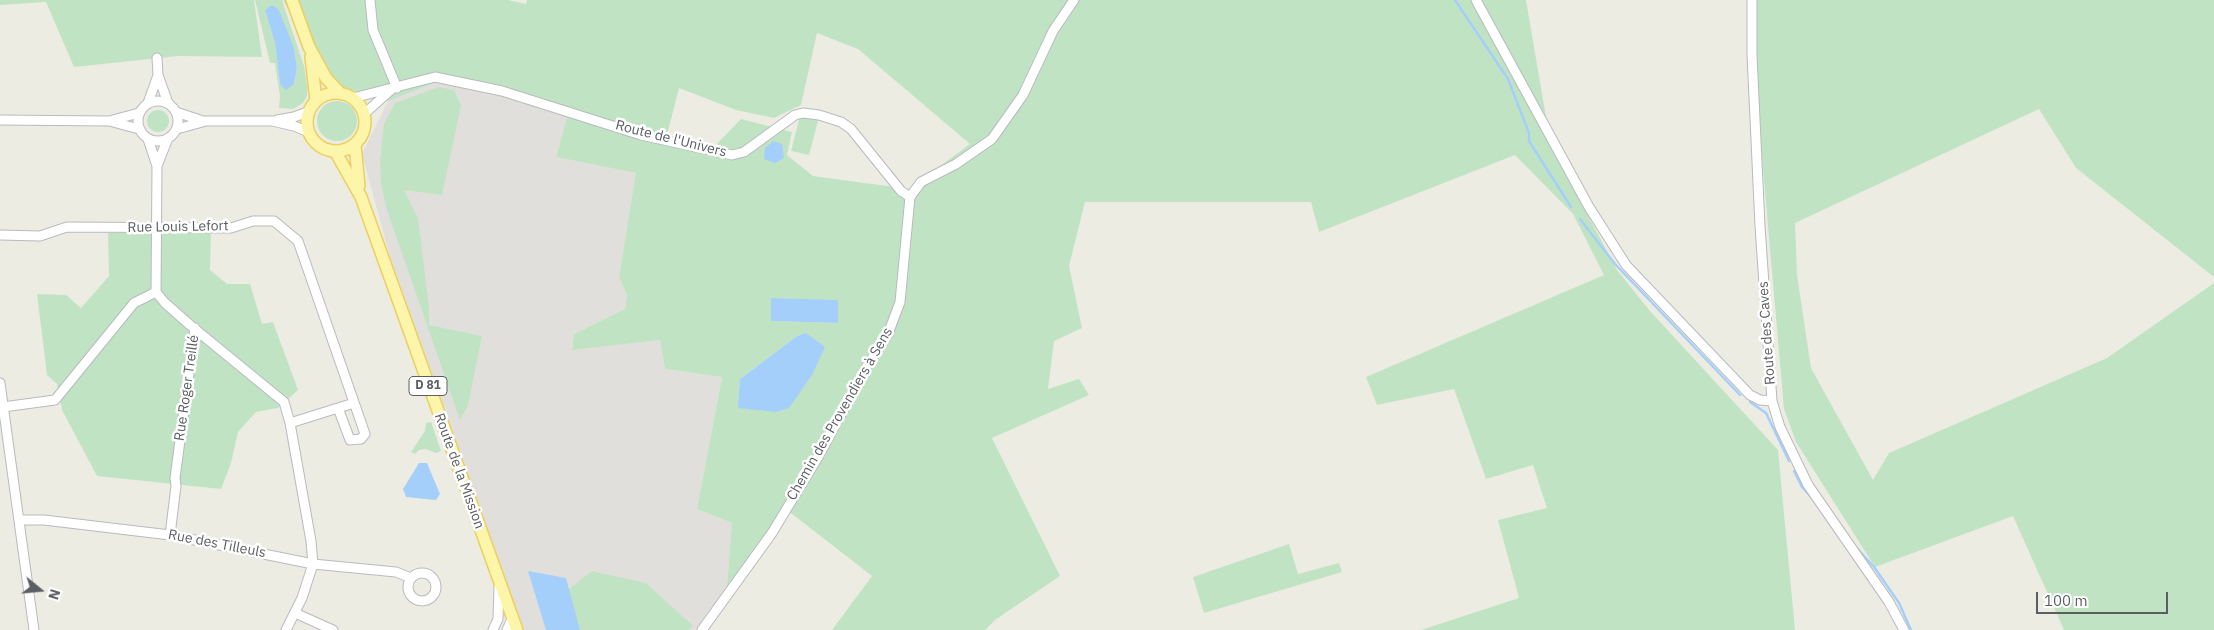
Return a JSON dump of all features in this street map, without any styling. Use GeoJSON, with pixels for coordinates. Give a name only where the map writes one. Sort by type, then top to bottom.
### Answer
{"type":"FeatureCollection","features":[{"type":"Feature","properties":{"kind":"main road"},"geometry":{"type":"LineString","coordinates":[[292,0],[309,48],[326,78],[340,93]]}},
{"type":"Feature","properties":{"kind":"main road"},"geometry":{"type":"LineString","coordinates":[[309,48],[316,101]]}},
{"type":"Feature","properties":{"kind":"main road"},"geometry":{"type":"LineString","coordinates":[[340,93],[353,98],[364,114],[364,131],[354,144],[342,150],[335,151],[319,146],[309,132],[308,118],[316,101],[327,94],[340,93]]}},
{"type":"Feature","properties":{"kind":"main road","name":"D 81"},"geometry":{"type":"LineString","coordinates":[[354,144],[361,197]]}},
{"type":"Feature","properties":{"kind":"main road","name":"D 81"},"geometry":{"type":"LineString","coordinates":[[335,151],[361,197]]}},
{"type":"Feature","properties":{"kind":"main road","name":"Route de la Mission"},"geometry":{"type":"LineString","coordinates":[[361,197],[444,431],[498,574]]}},
{"type":"Feature","properties":{"kind":"main road","name":"D 81"},"geometry":{"type":"LineString","coordinates":[[498,574],[517,630]]}},
{"type":"Feature","properties":{"kind":"street"},"geometry":{"type":"LineString","coordinates":[[370,0],[373,30],[395,89]]}},
{"type":"Feature","properties":{"kind":"street"},"geometry":{"type":"LineString","coordinates":[[910,197],[921,182],[956,164],[992,139],[1022,95],[1053,31],[1074,0]]}},
{"type":"Feature","properties":{"kind":"street"},"geometry":{"type":"LineString","coordinates":[[1476,0],[1589,207],[1626,264],[1750,395],[1760,400],[1772,401]]}},
{"type":"Feature","properties":{"kind":"street","name":"Route des Caves"},"geometry":{"type":"LineString","coordinates":[[1752,0],[1752,55],[1760,226],[1772,401],[1780,427],[1808,485],[1890,602],[1904,630]]}},
{"type":"Feature","properties":{"kind":"street"},"geometry":{"type":"LineString","coordinates":[[157,58],[158,75],[168,103],[176,112],[206,121]]}},
{"type":"Feature","properties":{"kind":"street"},"geometry":{"type":"LineString","coordinates":[[148,103],[158,75]]}},
{"type":"Feature","properties":{"kind":"street","name":"Route de l'Univers"},"geometry":{"type":"LineString","coordinates":[[353,98],[436,78],[534,100],[641,135],[734,155],[744,152],[795,115],[803,113],[820,114],[841,122],[851,129],[901,191],[910,197]]}},
{"type":"Feature","properties":{"kind":"street","name":"Route de l'Univers"},"geometry":{"type":"LineString","coordinates":[[364,114],[395,89]]}},
{"type":"Feature","properties":{"kind":"street"},"geometry":{"type":"LineString","coordinates":[[0,120],[109,120],[139,113],[148,103],[154,100],[168,103]]}},
{"type":"Feature","properties":{"kind":"street"},"geometry":{"type":"LineString","coordinates":[[148,139],[162,141],[177,129],[206,121],[272,121],[294,117],[310,111]]}},
{"type":"Feature","properties":{"kind":"street"},"geometry":{"type":"LineString","coordinates":[[176,112],[177,129]]}},
{"type":"Feature","properties":{"kind":"street"},"geometry":{"type":"LineString","coordinates":[[139,113],[139,129]]}},
{"type":"Feature","properties":{"kind":"street"},"geometry":{"type":"LineString","coordinates":[[3,407],[55,400],[134,303],[156,292],[157,166],[148,139],[139,129],[109,120]]}},
{"type":"Feature","properties":{"kind":"street"},"geometry":{"type":"LineString","coordinates":[[272,121],[309,132]]}},
{"type":"Feature","properties":{"kind":"street"},"geometry":{"type":"LineString","coordinates":[[157,166],[168,138]]}},
{"type":"Feature","properties":{"kind":"street","name":"Chemin des Provendiers à Sens"},"geometry":{"type":"LineString","coordinates":[[702,630],[772,533],[818,457],[867,366],[888,334],[900,302],[910,197]]}},
{"type":"Feature","properties":{"kind":"street","name":"Rue Louis Lefort"},"geometry":{"type":"LineString","coordinates":[[0,235],[40,236],[67,227],[231,228],[253,221],[274,221],[298,241],[364,434],[361,439],[350,440],[338,408]]}},
{"type":"Feature","properties":{"kind":"street","name":"Rue Roger Treillé"},"geometry":{"type":"LineString","coordinates":[[156,292],[165,303],[195,328],[175,478],[176,486],[170,535]]}},
{"type":"Feature","properties":{"kind":"street"},"geometry":{"type":"LineString","coordinates":[[195,328],[284,402],[290,423],[312,541],[313,564],[295,612],[286,630]]}},
{"type":"Feature","properties":{"kind":"street"},"geometry":{"type":"LineString","coordinates":[[0,383],[34,630]]}},
{"type":"Feature","properties":{"kind":"street"},"geometry":{"type":"LineString","coordinates":[[290,423],[354,403]]}},
{"type":"Feature","properties":{"kind":"street","name":"Rue des Tilleuls"},"geometry":{"type":"LineString","coordinates":[[20,520],[44,520],[170,535],[313,564],[396,572],[411,578]]}},
{"type":"Feature","properties":{"kind":"street"},"geometry":{"type":"LineString","coordinates":[[493,630],[498,619],[500,603],[498,574]]}},
{"type":"Feature","properties":{"kind":"street"},"geometry":{"type":"LineString","coordinates":[[295,612],[333,630]]}},
{"type":"Feature","properties":{"kind":"street"},"geometry":{"type":"LineString","coordinates":[[498,619],[513,617]]}},
{"type":"Feature","properties":{"kind":"street"},"geometry":{"type":"LineString","coordinates":[[507,630],[513,617]]}},
{"type":"Feature","properties":{"kind":"shaded area"},"geometry":{"type":"Polygon","coordinates":[[[440,81],[501,93],[568,113],[556,157],[637,173],[619,277],[627,295],[625,309],[574,334],[572,349],[660,340],[665,369],[722,377],[697,509],[732,523],[726,596],[699,630],[524,630],[390,257],[362,154],[388,101],[440,81]]]}},
{"type":"Feature","properties":{"kind":"green space"},"geometry":{"type":"Polygon","coordinates":[[[0,0],[254,0],[262,57],[179,56],[74,67],[46,2],[0,5],[0,0]]]}},
{"type":"Feature","properties":{"kind":"green space"},"geometry":{"type":"Polygon","coordinates":[[[255,0],[282,0],[304,66],[307,96],[303,103],[293,109],[279,108],[280,96],[275,63],[270,63],[255,0]],[[265,10],[275,43],[280,84],[294,84],[297,68],[294,48],[265,10]]]}},
{"type":"Feature","properties":{"kind":"green space"},"geometry":{"type":"Polygon","coordinates":[[[283,0],[508,0],[526,4],[527,0],[1526,0],[1551,146],[1617,270],[1650,311],[1778,450],[1795,630],[1421,630],[1519,598],[1498,520],[1547,508],[1533,465],[1486,479],[1454,389],[1377,405],[1366,377],[1604,275],[1573,214],[1515,155],[1319,232],[1311,202],[1085,202],[1069,266],[1082,328],[1054,341],[1048,389],[1079,379],[1089,395],[992,438],[1060,576],[995,620],[985,630],[832,630],[872,576],[787,510],[726,596],[732,523],[697,509],[722,377],[665,369],[660,340],[572,350],[574,334],[625,309],[627,295],[619,277],[636,173],[556,157],[568,113],[501,93],[440,81],[388,101],[331,84],[283,0]],[[817,33],[801,105],[774,118],[736,110],[679,88],[665,143],[709,152],[741,119],[792,132],[787,155],[813,176],[909,189],[970,144],[858,49],[817,33]],[[772,298],[771,321],[838,323],[838,301],[772,298]],[[806,333],[797,336],[740,379],[739,408],[806,333]]]}},
{"type":"Feature","properties":{"kind":"green space"},"geometry":{"type":"Polygon","coordinates":[[[1752,0],[2214,0],[2214,277],[2076,168],[2039,109],[1795,223],[1797,275],[1811,368],[1873,480],[1889,453],[2107,358],[2214,283],[2214,630],[2064,630],[2013,516],[1875,567],[1796,442],[1784,409],[1757,100],[1752,0]]]}},
{"type":"Feature","properties":{"kind":"green space"},"geometry":{"type":"Polygon","coordinates":[[[439,87],[454,90],[461,106],[442,195],[404,190],[418,218],[429,307],[429,325],[482,336],[468,405],[460,420],[386,207],[381,184],[380,160],[384,124],[395,103],[439,87]]]}},
{"type":"Feature","properties":{"kind":"green space"},"geometry":{"type":"Polygon","coordinates":[[[341,101],[348,104],[354,110],[357,121],[356,129],[348,138],[341,141],[333,141],[326,138],[318,129],[317,117],[320,110],[329,102],[341,101]]]}},
{"type":"Feature","properties":{"kind":"green space"},"geometry":{"type":"Polygon","coordinates":[[[154,110],[162,110],[169,117],[169,125],[162,132],[154,132],[147,125],[147,117],[154,110]]]}},
{"type":"Feature","properties":{"kind":"green space"},"geometry":{"type":"Polygon","coordinates":[[[800,116],[819,117],[809,155],[791,151],[800,116]]]}},
{"type":"Feature","properties":{"kind":"green space"},"geometry":{"type":"Polygon","coordinates":[[[211,232],[210,270],[227,284],[250,284],[262,324],[273,322],[298,390],[278,408],[256,412],[238,432],[231,463],[221,489],[97,476],[62,410],[57,384],[47,375],[37,294],[66,295],[81,308],[109,276],[108,233],[211,232]]]}},
{"type":"Feature","properties":{"kind":"green space"},"geometry":{"type":"Polygon","coordinates":[[[431,422],[441,451],[436,453],[426,449],[419,450],[415,454],[411,452],[425,431],[426,423],[431,422]]]}},
{"type":"Feature","properties":{"kind":"green space"},"geometry":{"type":"Polygon","coordinates":[[[1289,544],[1298,574],[1339,563],[1342,572],[1204,613],[1193,577],[1289,544]]]}},
{"type":"Feature","properties":{"kind":"green space"},"geometry":{"type":"Polygon","coordinates":[[[592,571],[646,583],[693,626],[688,630],[570,630],[560,596],[592,571]]]}},
{"type":"Feature","properties":{"kind":"water"},"geometry":{"type":"Polygon","coordinates":[[[272,5],[279,10],[294,48],[297,68],[294,84],[286,90],[280,84],[275,43],[265,10],[272,5]]]}},
{"type":"Feature","properties":{"kind":"water"},"geometry":{"type":"Polygon","coordinates":[[[773,141],[782,144],[784,158],[775,163],[764,159],[765,148],[773,141]]]}},
{"type":"Feature","properties":{"kind":"water"},"geometry":{"type":"Polygon","coordinates":[[[771,298],[838,300],[838,323],[771,321],[771,298]]]}},
{"type":"Feature","properties":{"kind":"water"},"geometry":{"type":"Polygon","coordinates":[[[806,333],[825,347],[812,375],[789,408],[776,412],[738,408],[740,379],[797,336],[806,333]]]}},
{"type":"Feature","properties":{"kind":"water"},"geometry":{"type":"Polygon","coordinates":[[[419,463],[427,463],[440,494],[436,500],[406,497],[403,489],[419,463]]]}},
{"type":"Feature","properties":{"kind":"water"},"geometry":{"type":"Polygon","coordinates":[[[528,571],[566,578],[580,630],[546,630],[528,571]]]}},
{"type":"Feature","properties":{"kind":"waterway"},"geometry":{"type":"LineString","coordinates":[[1455,0],[1508,79],[1529,133],[1529,141],[1571,207]]}},
{"type":"Feature","properties":{"kind":"waterway"},"geometry":{"type":"LineString","coordinates":[[1580,219],[1615,264],[1740,395]]}},
{"type":"Feature","properties":{"kind":"waterway"},"geometry":{"type":"LineString","coordinates":[[1750,402],[1766,413],[1789,461]]}},
{"type":"Feature","properties":{"kind":"waterway"},"geometry":{"type":"LineString","coordinates":[[1794,471],[1802,487],[1811,497]]}},
{"type":"Feature","properties":{"kind":"waterway"},"geometry":{"type":"LineString","coordinates":[[1855,546],[1874,567],[1899,603],[1911,630]]}}]}
